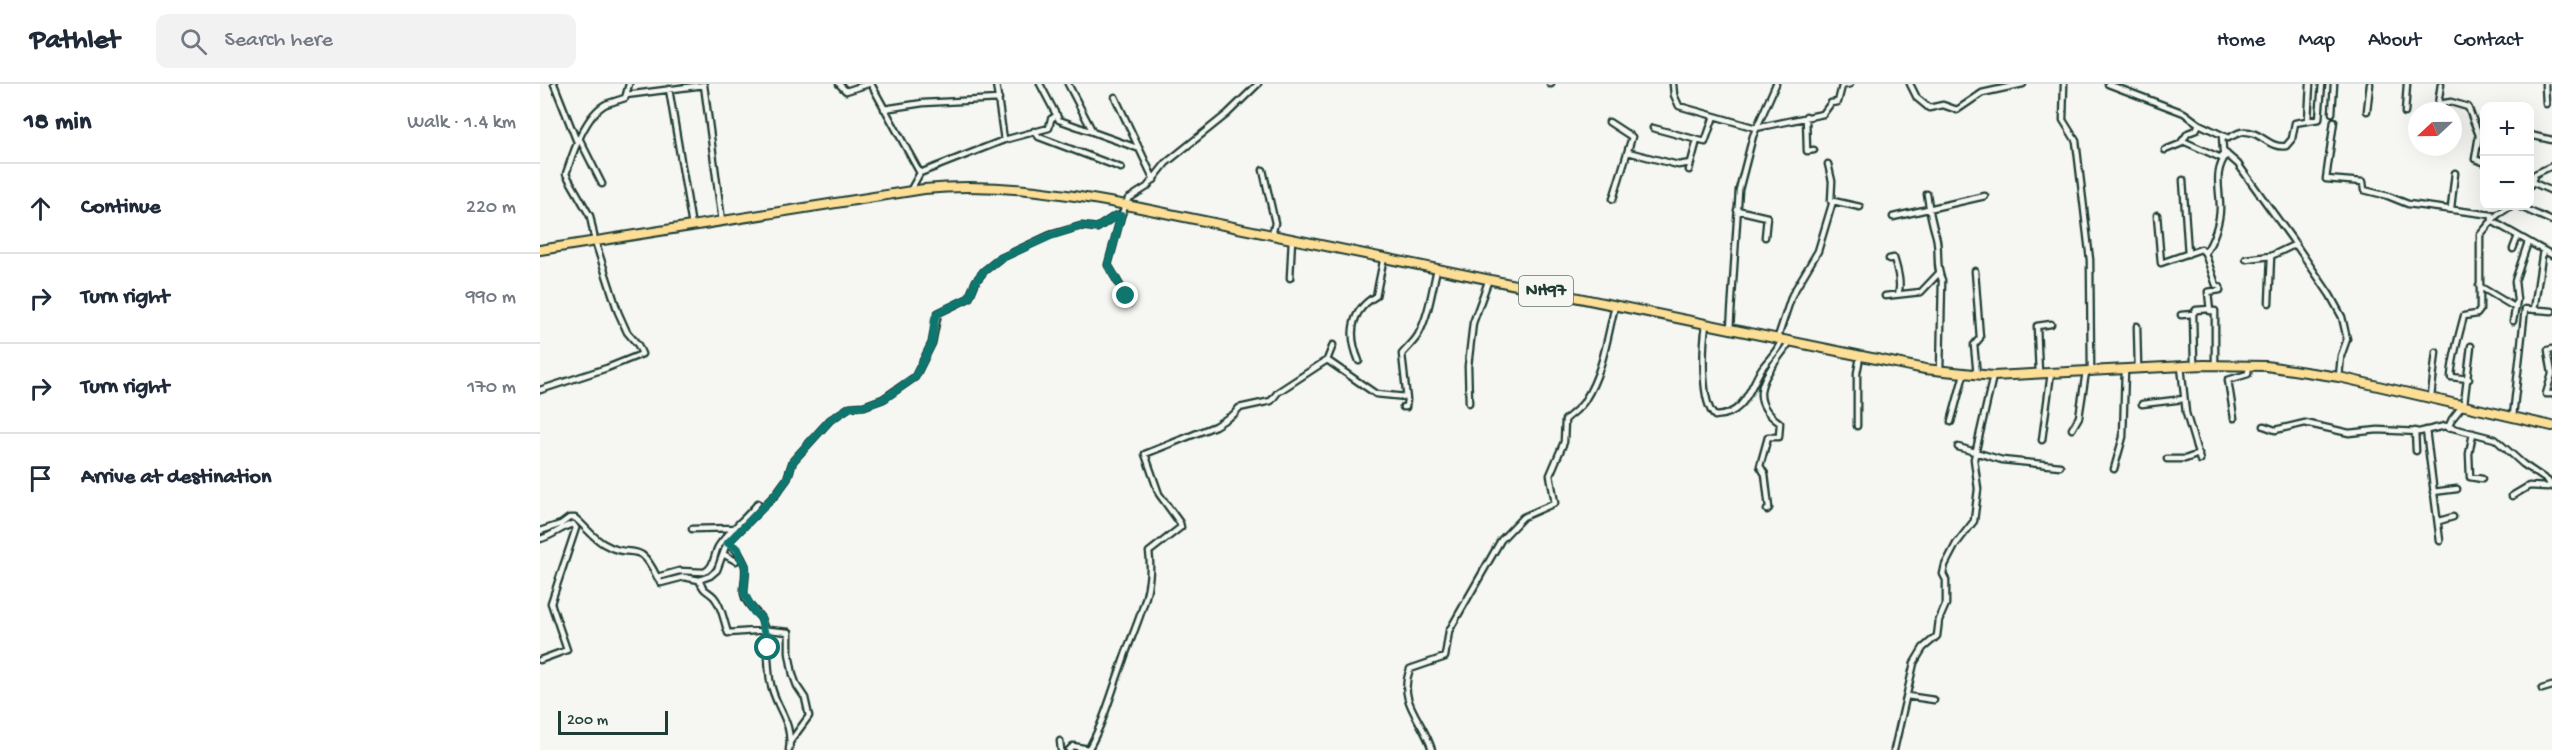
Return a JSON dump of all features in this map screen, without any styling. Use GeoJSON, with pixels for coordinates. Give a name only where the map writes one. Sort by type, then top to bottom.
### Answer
{"type":"FeatureCollection","features":[{"type":"Feature","properties":{"kind":"highway","name":"NH97"},"geometry":{"type":"LineString","coordinates":[[540,250],[910,191],[996,186],[1041,190],[1126,206],[1940,372],[1992,376],[2194,365],[2248,365],[2339,378],[2464,404],[2552,426]]}},
{"type":"Feature","properties":{"kind":"street"},"geometry":{"type":"LineString","coordinates":[[554,84],[578,140],[602,184]]}},
{"type":"Feature","properties":{"kind":"street"},"geometry":{"type":"LineString","coordinates":[[626,95],[629,84]]}},
{"type":"Feature","properties":{"kind":"street"},"geometry":{"type":"LineString","coordinates":[[839,84],[846,92],[870,84],[920,173]]}},
{"type":"Feature","properties":{"kind":"street"},"geometry":{"type":"LineString","coordinates":[[996,84],[1004,140]]}},
{"type":"Feature","properties":{"kind":"street"},"geometry":{"type":"LineString","coordinates":[[1040,84],[1059,120],[1137,148]]}},
{"type":"Feature","properties":{"kind":"street"},"geometry":{"type":"LineString","coordinates":[[1068,84],[1094,133]]}},
{"type":"Feature","properties":{"kind":"street"},"geometry":{"type":"LineString","coordinates":[[1130,303],[1108,265],[1121,216],[1130,197],[1147,187],[1166,163],[1227,114],[1257,84]]}},
{"type":"Feature","properties":{"kind":"street"},"geometry":{"type":"LineString","coordinates":[[1673,84],[1677,104],[1756,128],[1784,124],[1806,116],[1823,114],[1831,103],[1838,102],[1842,86],[1850,84]]}},
{"type":"Feature","properties":{"kind":"street"},"geometry":{"type":"LineString","coordinates":[[1730,330],[1741,179],[1756,128],[1776,84]]}},
{"type":"Feature","properties":{"kind":"street"},"geometry":{"type":"LineString","coordinates":[[1910,84],[1917,98],[1929,108],[1943,105],[1957,110],[1982,93],[2022,84]]}},
{"type":"Feature","properties":{"kind":"street"},"geometry":{"type":"LineString","coordinates":[[2064,84],[2063,120],[2076,141],[2090,260],[2089,372],[2079,417],[2072,429]]}},
{"type":"Feature","properties":{"kind":"street"},"geometry":{"type":"LineString","coordinates":[[2108,84],[2184,113],[2199,124],[2228,138],[2241,132],[2254,133],[2270,144],[2284,146],[2292,139],[2295,123],[2319,119],[2322,84]]}},
{"type":"Feature","properties":{"kind":"street"},"geometry":{"type":"LineString","coordinates":[[2308,120],[2310,84]]}},
{"type":"Feature","properties":{"kind":"street"},"geometry":{"type":"LineString","coordinates":[[2332,113],[2334,84]]}},
{"type":"Feature","properties":{"kind":"street"},"geometry":{"type":"LineString","coordinates":[[2367,111],[2370,84]]}},
{"type":"Feature","properties":{"kind":"street"},"geometry":{"type":"LineString","coordinates":[[2399,84],[2407,85],[2405,113]]}},
{"type":"Feature","properties":{"kind":"street"},"geometry":{"type":"LineString","coordinates":[[2440,84],[2438,104],[2451,102],[2468,107],[2479,135],[2475,159],[2480,161]]}},
{"type":"Feature","properties":{"kind":"street"},"geometry":{"type":"LineString","coordinates":[[2545,84],[2546,104]]}},
{"type":"Feature","properties":{"kind":"street"},"geometry":{"type":"LineString","coordinates":[[540,390],[607,369],[642,354],[627,332],[618,312],[595,241],[590,216],[566,174],[578,140],[590,121],[605,105],[626,95],[704,85],[722,221]]}},
{"type":"Feature","properties":{"kind":"street"},"geometry":{"type":"LineString","coordinates":[[669,89],[692,226]]}},
{"type":"Feature","properties":{"kind":"street"},"geometry":{"type":"LineString","coordinates":[[1115,97],[1154,180]]}},
{"type":"Feature","properties":{"kind":"street"},"geometry":{"type":"LineString","coordinates":[[884,109],[923,103],[999,99]]}},
{"type":"Feature","properties":{"kind":"street"},"geometry":{"type":"LineString","coordinates":[[910,191],[920,173],[1004,140],[1049,128],[1051,119],[1057,115]]}},
{"type":"Feature","properties":{"kind":"street"},"geometry":{"type":"LineString","coordinates":[[1653,128],[1706,142],[1714,116]]}},
{"type":"Feature","properties":{"kind":"street"},"geometry":{"type":"LineString","coordinates":[[1806,116],[1807,151],[1815,150]]}},
{"type":"Feature","properties":{"kind":"street"},"geometry":{"type":"LineString","coordinates":[[2334,121],[2326,179],[2363,182],[2364,190],[2388,195],[2408,204],[2483,213],[2492,215],[2492,221]]}},
{"type":"Feature","properties":{"kind":"street"},"geometry":{"type":"LineString","coordinates":[[1609,122],[1631,136],[1613,199]]}},
{"type":"Feature","properties":{"kind":"street"},"geometry":{"type":"LineString","coordinates":[[2165,150],[2183,141],[2188,133],[2196,130],[2199,124]]}},
{"type":"Feature","properties":{"kind":"street"},"geometry":{"type":"LineString","coordinates":[[1034,131],[1039,137],[1121,168]]}},
{"type":"Feature","properties":{"kind":"street"},"geometry":{"type":"LineString","coordinates":[[2205,253],[2217,226],[2220,210],[2218,171],[2225,153],[2222,135]]}},
{"type":"Feature","properties":{"kind":"street"},"geometry":{"type":"LineString","coordinates":[[2534,136],[2552,140]]}},
{"type":"Feature","properties":{"kind":"street"},"geometry":{"type":"LineString","coordinates":[[1689,170],[1697,140]]}},
{"type":"Feature","properties":{"kind":"street"},"geometry":{"type":"LineString","coordinates":[[2183,141],[2221,158],[2225,153]]}},
{"type":"Feature","properties":{"kind":"street"},"geometry":{"type":"LineString","coordinates":[[1628,152],[1678,165],[1691,163]]}},
{"type":"Feature","properties":{"kind":"street"},"geometry":{"type":"LineString","coordinates":[[2225,153],[2249,179],[2296,244],[2342,317],[2346,339],[2341,356],[2339,378]]}},
{"type":"Feature","properties":{"kind":"street"},"geometry":{"type":"LineString","coordinates":[[1706,325],[1703,363],[1710,412],[1715,416],[1725,415],[1744,403],[1761,369],[1778,350],[1782,341],[1792,295],[1818,251],[1833,201],[1831,201],[1832,181],[1828,164]]}},
{"type":"Feature","properties":{"kind":"street"},"geometry":{"type":"LineString","coordinates":[[2534,176],[2541,170],[2552,166]]}},
{"type":"Feature","properties":{"kind":"street"},"geometry":{"type":"LineString","coordinates":[[1263,170],[1275,223],[1272,235]]}},
{"type":"Feature","properties":{"kind":"street"},"geometry":{"type":"LineString","coordinates":[[2451,208],[2455,173]]}},
{"type":"Feature","properties":{"kind":"street"},"geometry":{"type":"LineString","coordinates":[[2183,180],[2188,254]]}},
{"type":"Feature","properties":{"kind":"street"},"geometry":{"type":"LineString","coordinates":[[2534,185],[2552,191]]}},
{"type":"Feature","properties":{"kind":"street"},"geometry":{"type":"LineString","coordinates":[[1927,194],[1942,280],[1940,372]]}},
{"type":"Feature","properties":{"kind":"street"},"geometry":{"type":"LineString","coordinates":[[1893,217],[1985,196]]}},
{"type":"Feature","properties":{"kind":"street"},"geometry":{"type":"LineString","coordinates":[[1833,201],[1860,207]]}},
{"type":"Feature","properties":{"kind":"street"},"geometry":{"type":"LineString","coordinates":[[1737,210],[1767,218],[1765,237]]}},
{"type":"Feature","properties":{"kind":"street"},"geometry":{"type":"LineString","coordinates":[[2469,380],[2451,377],[2452,358],[2457,350],[2464,316],[2477,314],[2480,310],[2480,235],[2506,210]]}},
{"type":"Feature","properties":{"kind":"street"},"geometry":{"type":"LineString","coordinates":[[2527,210],[2552,221]]}},
{"type":"Feature","properties":{"kind":"street"},"geometry":{"type":"LineString","coordinates":[[2157,215],[2161,262],[2201,249],[2205,253],[2216,285],[2220,287],[2220,290],[2208,292],[2210,309]]}},
{"type":"Feature","properties":{"kind":"street"},"geometry":{"type":"LineString","coordinates":[[657,580],[684,577],[699,580],[710,576],[717,570],[728,543],[776,494],[787,479],[793,461],[830,420],[850,407],[864,406],[884,399],[915,377],[932,343],[935,318],[938,313],[969,298],[976,281],[999,259],[1050,236],[1081,226],[1097,228],[1115,216],[1121,216]]}},
{"type":"Feature","properties":{"kind":"street"},"geometry":{"type":"LineString","coordinates":[[2492,221],[2552,255]]}},
{"type":"Feature","properties":{"kind":"street"},"geometry":{"type":"LineString","coordinates":[[2513,249],[2518,236]]}},
{"type":"Feature","properties":{"kind":"street"},"geometry":{"type":"LineString","coordinates":[[1290,278],[1293,239]]}},
{"type":"Feature","properties":{"kind":"street"},"geometry":{"type":"LineString","coordinates":[[2513,321],[2516,308],[2515,280],[2528,242]]}},
{"type":"Feature","properties":{"kind":"street"},"geometry":{"type":"LineString","coordinates":[[2246,259],[2271,256],[2296,244]]}},
{"type":"Feature","properties":{"kind":"street"},"geometry":{"type":"LineString","coordinates":[[2534,310],[2543,250]]}},
{"type":"Feature","properties":{"kind":"street"},"geometry":{"type":"LineString","coordinates":[[2269,303],[2271,256]]}},
{"type":"Feature","properties":{"kind":"street"},"geometry":{"type":"LineString","coordinates":[[1359,361],[1352,340],[1352,322],[1365,303],[1376,296],[1384,258]]}},
{"type":"Feature","properties":{"kind":"street"},"geometry":{"type":"LineString","coordinates":[[1889,259],[1894,258],[1896,264],[1900,288],[1898,294]]}},
{"type":"Feature","properties":{"kind":"street"},"geometry":{"type":"LineString","coordinates":[[1403,407],[1407,404],[1402,354],[1417,337],[1421,328],[1437,268]]}},
{"type":"Feature","properties":{"kind":"street"},"geometry":{"type":"LineString","coordinates":[[1975,271],[1981,322],[1980,338],[1974,345],[1977,375]]}},
{"type":"Feature","properties":{"kind":"street"},"geometry":{"type":"LineString","coordinates":[[1885,296],[1921,292],[1939,273]]}},
{"type":"Feature","properties":{"kind":"street"},"geometry":{"type":"LineString","coordinates":[[1468,404],[1468,366],[1473,323],[1488,279]]}},
{"type":"Feature","properties":{"kind":"street"},"geometry":{"type":"LineString","coordinates":[[2479,286],[2516,308],[2552,311]]}},
{"type":"Feature","properties":{"kind":"street"},"geometry":{"type":"LineString","coordinates":[[1432,750],[1409,706],[1405,681],[1410,669],[1445,657],[1449,631],[1501,540],[1523,518],[1555,503],[1550,475],[1564,442],[1565,420],[1585,402],[1608,343],[1615,306]]}},
{"type":"Feature","properties":{"kind":"street"},"geometry":{"type":"LineString","coordinates":[[2512,416],[2525,309]]}},
{"type":"Feature","properties":{"kind":"street"},"geometry":{"type":"LineString","coordinates":[[2181,315],[2193,314],[2196,310],[2215,311],[2215,365]]}},
{"type":"Feature","properties":{"kind":"street"},"geometry":{"type":"LineString","coordinates":[[2193,314],[2194,365]]}},
{"type":"Feature","properties":{"kind":"street"},"geometry":{"type":"LineString","coordinates":[[2039,374],[2037,326],[2051,324]]}},
{"type":"Feature","properties":{"kind":"street"},"geometry":{"type":"LineString","coordinates":[[2137,326],[2138,368]]}},
{"type":"Feature","properties":{"kind":"street"},"geometry":{"type":"LineString","coordinates":[[1767,510],[1769,508],[1765,474],[1760,466],[1761,454],[1768,437],[1779,437],[1780,423],[1768,415],[1764,408],[1760,387],[1782,341]]}},
{"type":"Feature","properties":{"kind":"street"},"geometry":{"type":"LineString","coordinates":[[1069,750],[1073,746],[1088,750],[1104,721],[1118,673],[1146,599],[1151,565],[1149,552],[1181,527],[1159,494],[1145,454],[1215,426],[1239,408],[1270,401],[1278,392],[1327,360],[1333,345]]}},
{"type":"Feature","properties":{"kind":"street"},"geometry":{"type":"LineString","coordinates":[[2448,428],[2464,404],[2469,380],[2471,346]]}},
{"type":"Feature","properties":{"kind":"street"},"geometry":{"type":"LineString","coordinates":[[2552,349],[2548,350],[2552,372],[2546,394],[2552,394]]}},
{"type":"Feature","properties":{"kind":"street"},"geometry":{"type":"LineString","coordinates":[[2431,397],[2436,352]]}},
{"type":"Feature","properties":{"kind":"street"},"geometry":{"type":"LineString","coordinates":[[1857,426],[1857,373],[1860,357]]}},
{"type":"Feature","properties":{"kind":"street"},"geometry":{"type":"LineString","coordinates":[[1327,360],[1376,394],[1406,397]]}},
{"type":"Feature","properties":{"kind":"street"},"geometry":{"type":"LineString","coordinates":[[2234,418],[2228,380],[2248,374],[2248,365]]}},
{"type":"Feature","properties":{"kind":"street"},"geometry":{"type":"LineString","coordinates":[[2167,459],[2199,457],[2184,399],[2181,366]]}},
{"type":"Feature","properties":{"kind":"street"},"geometry":{"type":"LineString","coordinates":[[2114,469],[2123,437],[2125,369]]}},
{"type":"Feature","properties":{"kind":"street"},"geometry":{"type":"LineString","coordinates":[[2042,440],[2051,373]]}},
{"type":"Feature","properties":{"kind":"street"},"geometry":{"type":"LineString","coordinates":[[1951,422],[1964,374]]}},
{"type":"Feature","properties":{"kind":"street"},"geometry":{"type":"LineString","coordinates":[[1894,750],[1917,657],[1937,636],[1946,604],[1946,580],[1943,573],[1945,565],[1956,544],[1974,522],[1978,489],[1974,476],[1976,448],[1992,376]]}},
{"type":"Feature","properties":{"kind":"street"},"geometry":{"type":"LineString","coordinates":[[2142,404],[2184,399]]}},
{"type":"Feature","properties":{"kind":"street"},"geometry":{"type":"LineString","coordinates":[[1723,422],[1725,415]]}},
{"type":"Feature","properties":{"kind":"street"},"geometry":{"type":"LineString","coordinates":[[2264,426],[2277,430],[2305,423],[2345,432],[2378,430],[2415,432],[2448,428],[2473,433],[2495,439],[2523,465],[2551,485]]}},
{"type":"Feature","properties":{"kind":"street"},"geometry":{"type":"LineString","coordinates":[[2426,430],[2440,541]]}},
{"type":"Feature","properties":{"kind":"street"},"geometry":{"type":"LineString","coordinates":[[2415,432],[2416,452]]}},
{"type":"Feature","properties":{"kind":"street"},"geometry":{"type":"LineString","coordinates":[[2473,433],[2469,454],[2470,477],[2482,479]]}},
{"type":"Feature","properties":{"kind":"street"},"geometry":{"type":"LineString","coordinates":[[1958,447],[1976,448],[2002,460],[2060,466]]}},
{"type":"Feature","properties":{"kind":"street"},"geometry":{"type":"LineString","coordinates":[[2512,496],[2529,486],[2548,487],[2551,485]]}},
{"type":"Feature","properties":{"kind":"street"},"geometry":{"type":"LineString","coordinates":[[2433,492],[2457,489]]}},
{"type":"Feature","properties":{"kind":"street"},"geometry":{"type":"LineString","coordinates":[[657,580],[680,570],[700,573],[709,570],[717,549],[758,503]]}},
{"type":"Feature","properties":{"kind":"street"},"geometry":{"type":"LineString","coordinates":[[2439,521],[2453,517]]}},
{"type":"Feature","properties":{"kind":"street"},"geometry":{"type":"LineString","coordinates":[[540,531],[561,525],[569,518],[575,518],[603,544],[615,549],[639,552],[647,558],[657,580]]}},
{"type":"Feature","properties":{"kind":"street"},"geometry":{"type":"LineString","coordinates":[[540,539],[559,532],[568,525],[573,524],[576,528],[551,603],[567,650],[540,660]]}},
{"type":"Feature","properties":{"kind":"street"},"geometry":{"type":"LineString","coordinates":[[692,529],[735,528]]}},
{"type":"Feature","properties":{"kind":"street"},"geometry":{"type":"LineString","coordinates":[[728,543],[738,549],[746,566],[744,593],[754,612],[761,618],[768,639],[770,680],[777,702],[788,722],[789,750]]}},
{"type":"Feature","properties":{"kind":"street"},"geometry":{"type":"LineString","coordinates":[[723,554],[736,561]]}},
{"type":"Feature","properties":{"kind":"street"},"geometry":{"type":"LineString","coordinates":[[699,580],[705,592],[713,596],[719,605],[728,633],[789,632],[789,652],[793,675],[797,687],[805,698],[809,716],[790,742]]}},
{"type":"Feature","properties":{"kind":"street"},"geometry":{"type":"LineString","coordinates":[[2542,689],[2552,686]]}},
{"type":"Feature","properties":{"kind":"street"},"geometry":{"type":"LineString","coordinates":[[1907,696],[1934,700]]}},
{"type":"Feature","properties":{"kind":"street"},"geometry":{"type":"LineString","coordinates":[[1060,741],[1061,750]]}},
{"type":"Feature","properties":{"kind":"route"},"geometry":{"type":"LineString","coordinates":[[768,648],[768,639],[761,618],[754,612],[744,593],[746,566],[738,549],[728,543],[776,494],[787,479],[793,461],[830,420],[850,407],[864,406],[884,399],[915,377],[923,363],[923,356],[932,343],[935,318],[938,313],[957,306],[969,298],[976,281],[999,259],[1050,236],[1081,226],[1097,228],[1115,216],[1121,216],[1108,265],[1126,296]]}}]}
